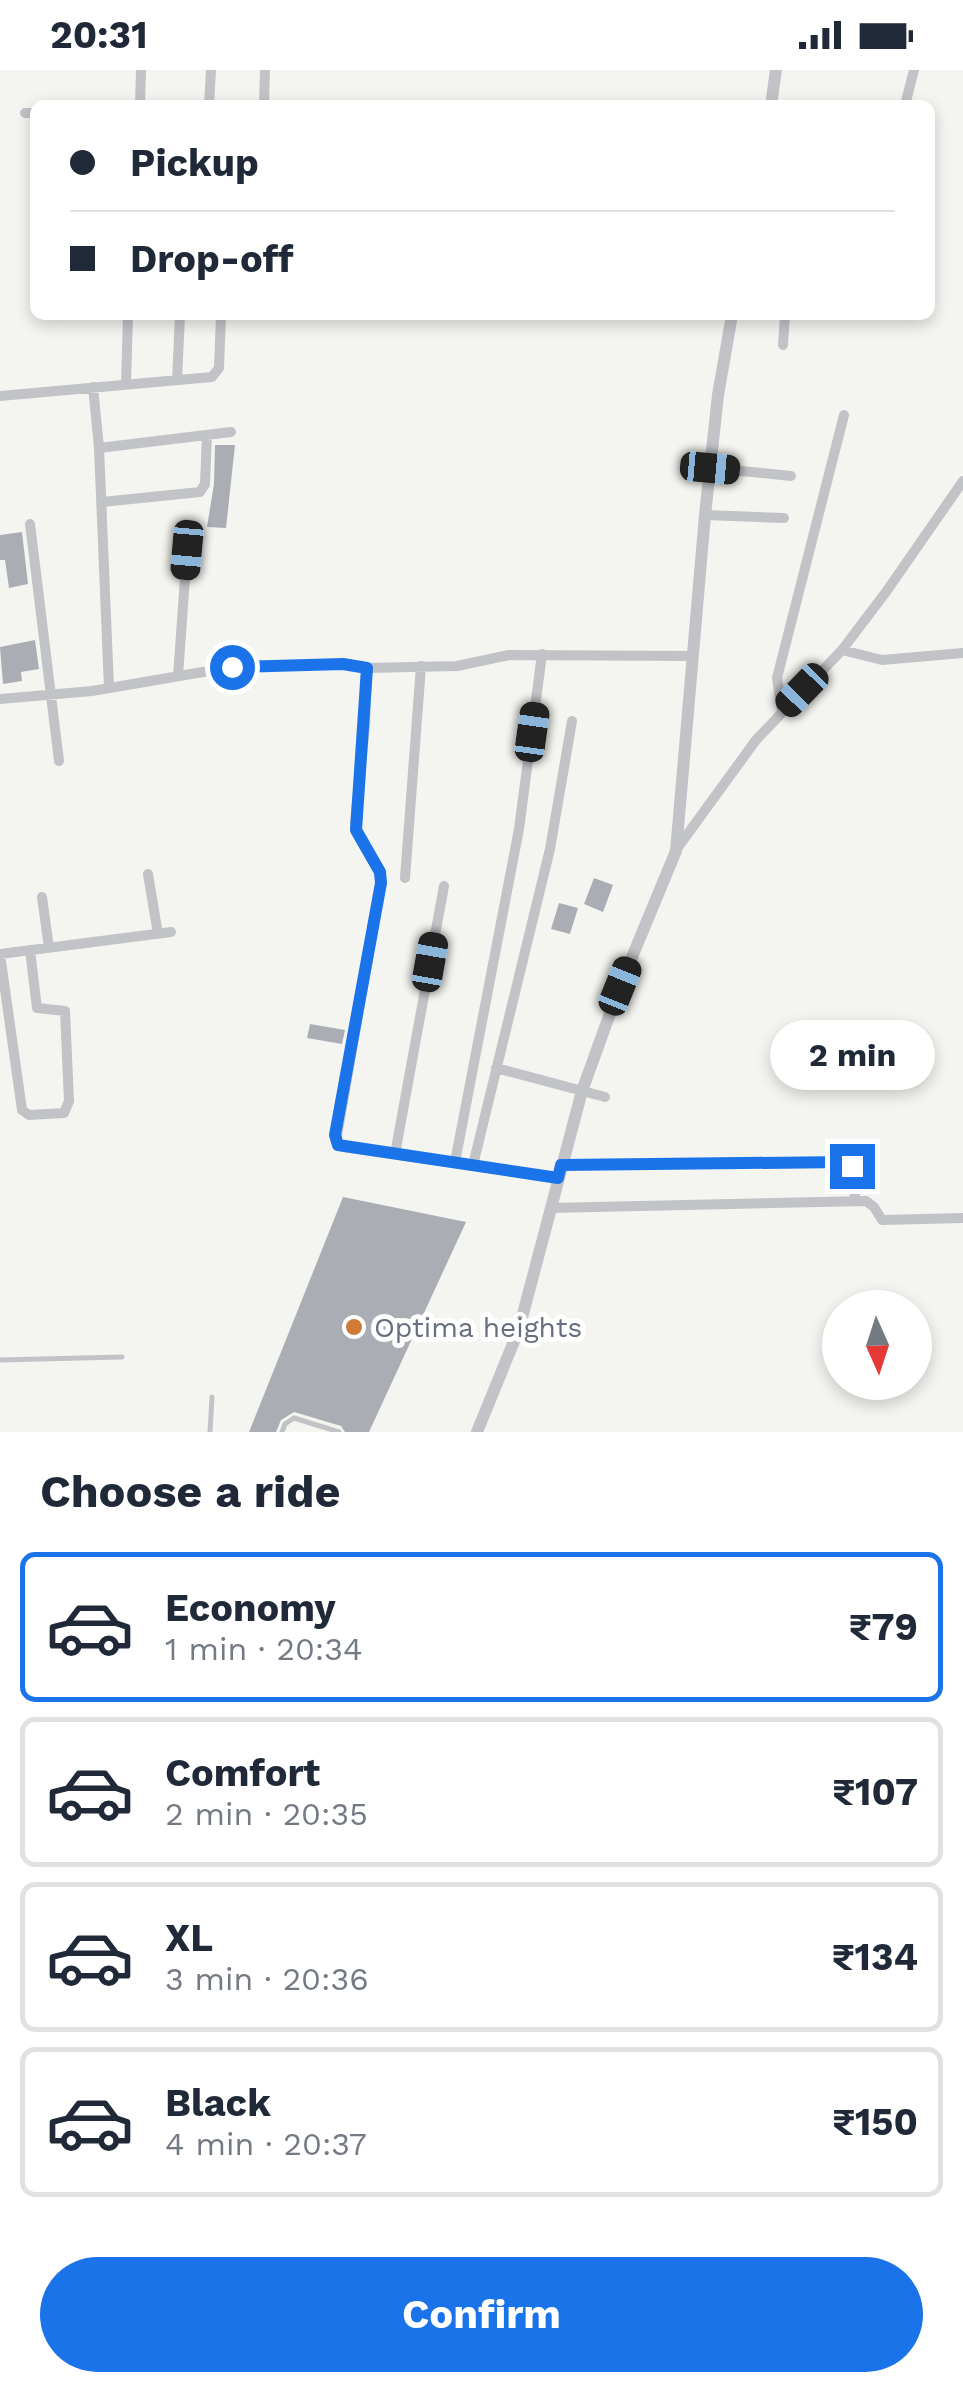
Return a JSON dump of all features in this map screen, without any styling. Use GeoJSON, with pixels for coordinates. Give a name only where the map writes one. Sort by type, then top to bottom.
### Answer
{"type":"FeatureCollection","features":[{"type":"Feature","properties":{"kind":"street"},"geometry":{"type":"LineString","coordinates":[[140,100],[142,70]]}},
{"type":"Feature","properties":{"kind":"street"},"geometry":{"type":"LineString","coordinates":[[210,100],[211,70]]}},
{"type":"Feature","properties":{"kind":"street"},"geometry":{"type":"LineString","coordinates":[[264,100],[265,70]]}},
{"type":"Feature","properties":{"kind":"street"},"geometry":{"type":"LineString","coordinates":[[772,100],[776,70]]}},
{"type":"Feature","properties":{"kind":"street"},"geometry":{"type":"LineString","coordinates":[[906,100],[914,70]]}},
{"type":"Feature","properties":{"kind":"street"},"geometry":{"type":"LineString","coordinates":[[126,384],[128,320]]}},
{"type":"Feature","properties":{"kind":"street"},"geometry":{"type":"LineString","coordinates":[[178,380],[180,320]]}},
{"type":"Feature","properties":{"kind":"street"},"geometry":{"type":"LineString","coordinates":[[0,396],[212,376],[218,372],[221,320]]}},
{"type":"Feature","properties":{"kind":"street"},"geometry":{"type":"LineString","coordinates":[[676,851],[705,515],[731,320]]}},
{"type":"Feature","properties":{"kind":"street"},"geometry":{"type":"LineString","coordinates":[[783,345],[786,320]]}},
{"type":"Feature","properties":{"kind":"street"},"geometry":{"type":"LineString","coordinates":[[93,387],[110,688]]}},
{"type":"Feature","properties":{"kind":"street"},"geometry":{"type":"LineString","coordinates":[[782,711],[777,678],[844,415]]}},
{"type":"Feature","properties":{"kind":"street"},"geometry":{"type":"LineString","coordinates":[[99,448],[232,432]]}},
{"type":"Feature","properties":{"kind":"street"},"geometry":{"type":"LineString","coordinates":[[102,502],[200,492],[205,484],[207,436]]}},
{"type":"Feature","properties":{"kind":"street"},"geometry":{"type":"LineString","coordinates":[[710,468],[791,476]]}},
{"type":"Feature","properties":{"kind":"street"},"geometry":{"type":"LineString","coordinates":[[477,1432],[518,1329],[582,1091],[676,851],[756,740],[842,650],[963,481]]}},
{"type":"Feature","properties":{"kind":"street"},"geometry":{"type":"LineString","coordinates":[[705,515],[784,518]]}},
{"type":"Feature","properties":{"kind":"street"},"geometry":{"type":"LineString","coordinates":[[30,524],[59,761]]}},
{"type":"Feature","properties":{"kind":"street"},"geometry":{"type":"LineString","coordinates":[[178,676],[187,550]]}},
{"type":"Feature","properties":{"kind":"street"},"geometry":{"type":"LineString","coordinates":[[842,650],[882,660],[963,653]]}},
{"type":"Feature","properties":{"kind":"street"},"geometry":{"type":"LineString","coordinates":[[0,700],[110,688],[232,667],[456,666],[500,656],[542,654],[694,656]]}},
{"type":"Feature","properties":{"kind":"street"},"geometry":{"type":"LineString","coordinates":[[455,1162],[519,829],[542,654]]}},
{"type":"Feature","properties":{"kind":"street"},"geometry":{"type":"LineString","coordinates":[[404,878],[420,666]]}},
{"type":"Feature","properties":{"kind":"street"},"geometry":{"type":"LineString","coordinates":[[367,668],[356,830],[380,872],[381,883],[336,1142],[343,1147],[473,1165],[560,1172],[845,1162],[854,1171],[855,1201]]}},
{"type":"Feature","properties":{"kind":"street"},"geometry":{"type":"LineString","coordinates":[[473,1165],[550,850],[572,721]]}},
{"type":"Feature","properties":{"kind":"street"},"geometry":{"type":"LineString","coordinates":[[148,874],[158,934]]}},
{"type":"Feature","properties":{"kind":"street"},"geometry":{"type":"LineString","coordinates":[[395,1154],[444,886]]}},
{"type":"Feature","properties":{"kind":"street"},"geometry":{"type":"LineString","coordinates":[[42,897],[49,948]]}},
{"type":"Feature","properties":{"kind":"street"},"geometry":{"type":"LineString","coordinates":[[30,950],[37,1008],[65,1011],[69,1107],[64,1113],[29,1116],[22,1110],[0,954],[30,950],[49,948],[158,934],[171,932]]}},
{"type":"Feature","properties":{"kind":"street"},"geometry":{"type":"LineString","coordinates":[[496,1068],[604,1097]]}},
{"type":"Feature","properties":{"kind":"street"},"geometry":{"type":"LineString","coordinates":[[550,1208],[855,1201],[870,1202],[882,1220],[963,1218]]}},
{"type":"Feature","properties":{"kind":"lane"},"geometry":{"type":"LineString","coordinates":[[0,1360],[122,1357]]}},
{"type":"Feature","properties":{"kind":"lane"},"geometry":{"type":"LineString","coordinates":[[210,1432],[212,1397]]}},
{"type":"Feature","properties":{"kind":"lane"},"geometry":{"type":"LineString","coordinates":[[282,1432],[294,1418],[339,1432]]}},
{"type":"Feature","properties":{"kind":"building"},"geometry":{"type":"Polygon","coordinates":[[[215,445],[235,445],[226,528],[207,527],[215,445]]]}},
{"type":"Feature","properties":{"kind":"building"},"geometry":{"type":"Polygon","coordinates":[[[22,532],[28,584],[9,588],[5,560],[0,560],[0,535],[22,532]]]}},
{"type":"Feature","properties":{"kind":"building"},"geometry":{"type":"Polygon","coordinates":[[[35,640],[39,669],[21,672],[22,681],[3,684],[0,647],[35,640]]]}},
{"type":"Feature","properties":{"kind":"building"},"geometry":{"type":"Polygon","coordinates":[[[594,878],[613,885],[603,912],[584,904],[594,878]]]}},
{"type":"Feature","properties":{"kind":"building"},"geometry":{"type":"Polygon","coordinates":[[[559,903],[578,908],[570,934],[551,929],[559,903]]]}},
{"type":"Feature","properties":{"kind":"building"},"geometry":{"type":"Polygon","coordinates":[[[310,1024],[345,1030],[342,1044],[307,1038],[310,1024]]]}},
{"type":"Feature","properties":{"kind":"building","name":"Optima heights"},"geometry":{"type":"Polygon","coordinates":[[[343,1197],[466,1222],[369,1432],[345,1432],[341,1426],[294,1412],[281,1420],[276,1432],[249,1432],[343,1197]]]}},
{"type":"Feature","properties":{"kind":"place","name":"Optima heights"},"geometry":{"type":"Point","coordinates":[354,1327]}},
{"type":"Feature","properties":{"kind":"route"},"geometry":{"type":"LineString","coordinates":[[232,667],[343,664],[367,668],[356,830],[380,872],[381,883],[335,1135],[338,1145],[558,1178],[561,1165],[845,1162],[852,1166]]}}]}
